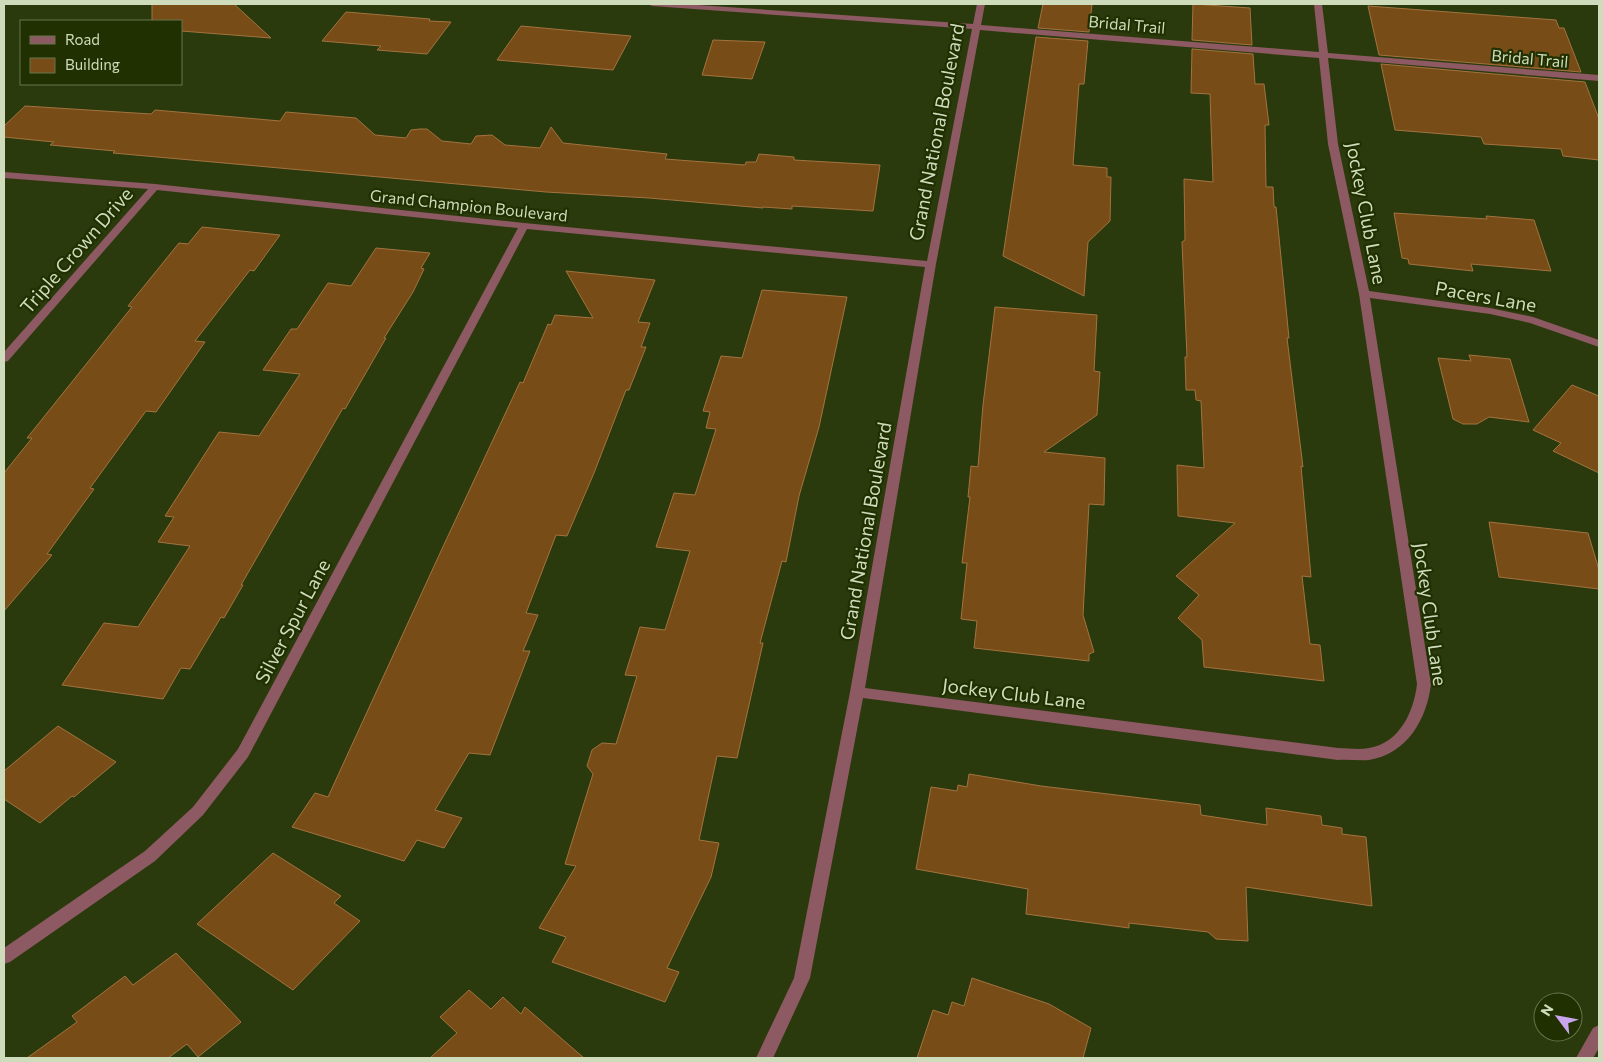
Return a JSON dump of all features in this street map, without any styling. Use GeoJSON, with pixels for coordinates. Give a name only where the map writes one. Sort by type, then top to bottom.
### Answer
{"type":"FeatureCollection","features":[{"type":"Feature","properties":{"kind":"street","name":"Bridal Trail"},"geometry":{"type":"LineString","coordinates":[[652,4],[977,27],[1599,78]]}},
{"type":"Feature","properties":{"kind":"street","name":"Grand National Boulevard"},"geometry":{"type":"LineString","coordinates":[[764,1058],[802,978],[857,692],[931,264],[982,4]]}},
{"type":"Feature","properties":{"kind":"street","name":"Jockey Club Lane"},"geometry":{"type":"LineString","coordinates":[[857,692],[1338,754],[1373,753],[1397,742],[1416,719],[1424,695],[1424,684],[1364,294],[1333,144],[1318,4]]}},
{"type":"Feature","properties":{"kind":"street","name":"Grand Champion Boulevard"},"geometry":{"type":"LineString","coordinates":[[4,175],[155,187],[524,226],[931,264]]}},
{"type":"Feature","properties":{"kind":"street","name":"Triple Crown Drive"},"geometry":{"type":"LineString","coordinates":[[4,360],[155,187]]}},
{"type":"Feature","properties":{"kind":"street","name":"Silver Spur Lane"},"geometry":{"type":"LineString","coordinates":[[4,957],[150,856],[198,810],[243,753],[524,226]]}},
{"type":"Feature","properties":{"kind":"street","name":"Pacers Lane"},"geometry":{"type":"LineString","coordinates":[[1364,294],[1490,311],[1533,320],[1599,344]]}},
{"type":"Feature","properties":{"kind":"street"},"geometry":{"type":"LineString","coordinates":[[1584,1058],[1599,1033]]}},
{"type":"Feature","properties":{"kind":"building"},"geometry":{"type":"Polygon","coordinates":[[[152,4],[234,4],[271,38],[182,31],[182,20],[152,20],[152,4]]]}},
{"type":"Feature","properties":{"kind":"building"},"geometry":{"type":"Polygon","coordinates":[[[1043,4],[1092,4],[1089,32],[1038,28],[1043,4]]]}},
{"type":"Feature","properties":{"kind":"building"},"geometry":{"type":"Polygon","coordinates":[[[1193,4],[1250,8],[1252,45],[1192,40],[1193,4]]]}},
{"type":"Feature","properties":{"kind":"building"},"geometry":{"type":"Polygon","coordinates":[[[1368,6],[1556,20],[1559,28],[1564,28],[1581,72],[1379,55],[1368,6]]]}},
{"type":"Feature","properties":{"kind":"building"},"geometry":{"type":"Polygon","coordinates":[[[346,12],[451,22],[427,54],[377,50],[381,46],[322,41],[346,12]]]}},
{"type":"Feature","properties":{"kind":"building"},"geometry":{"type":"Polygon","coordinates":[[[521,26],[631,36],[613,70],[497,60],[521,26]]]}},
{"type":"Feature","properties":{"kind":"building"},"geometry":{"type":"Polygon","coordinates":[[[1036,37],[1088,41],[1084,84],[1079,84],[1073,165],[1107,168],[1107,177],[1111,177],[1110,221],[1088,242],[1084,296],[1003,256],[1036,37]]]}},
{"type":"Feature","properties":{"kind":"building"},"geometry":{"type":"Polygon","coordinates":[[[713,40],[765,42],[752,79],[702,75],[713,40]]]}},
{"type":"Feature","properties":{"kind":"building"},"geometry":{"type":"Polygon","coordinates":[[[1192,49],[1253,54],[1255,84],[1264,84],[1269,125],[1265,125],[1266,187],[1273,187],[1274,207],[1276,207],[1289,338],[1287,338],[1303,467],[1301,466],[1311,577],[1302,576],[1310,644],[1320,645],[1324,681],[1204,667],[1202,640],[1178,618],[1199,595],[1176,576],[1235,523],[1178,516],[1177,465],[1204,468],[1201,401],[1196,400],[1195,390],[1186,390],[1185,357],[1187,357],[1182,242],[1185,240],[1184,179],[1213,182],[1210,94],[1191,93],[1192,49]]]}},
{"type":"Feature","properties":{"kind":"building"},"geometry":{"type":"Polygon","coordinates":[[[1381,64],[1585,82],[1599,119],[1599,160],[1563,156],[1561,149],[1484,144],[1481,137],[1395,130],[1381,64]]]}},
{"type":"Feature","properties":{"kind":"building"},"geometry":{"type":"Polygon","coordinates":[[[25,106],[151,114],[155,110],[280,121],[286,112],[356,118],[375,135],[406,138],[411,130],[427,129],[442,141],[471,144],[476,136],[492,135],[505,145],[540,148],[551,127],[563,143],[667,154],[665,159],[745,165],[746,162],[756,162],[759,154],[794,157],[794,160],[880,165],[873,211],[792,206],[792,209],[763,208],[649,198],[546,192],[113,153],[115,151],[50,145],[54,142],[4,137],[4,126],[25,106]]]}},
{"type":"Feature","properties":{"kind":"building"},"geometry":{"type":"Polygon","coordinates":[[[1394,213],[1487,219],[1486,216],[1534,220],[1551,271],[1471,264],[1473,271],[1409,264],[1408,259],[1402,258],[1394,213]]]}},
{"type":"Feature","properties":{"kind":"building"},"geometry":{"type":"Polygon","coordinates":[[[202,227],[280,235],[254,271],[250,270],[195,341],[205,342],[156,412],[146,411],[90,488],[94,489],[47,554],[52,555],[4,611],[4,473],[32,438],[27,438],[132,307],[128,306],[179,243],[188,244],[202,227]]]}},
{"type":"Feature","properties":{"kind":"building"},"geometry":{"type":"Polygon","coordinates":[[[376,248],[430,253],[421,268],[424,269],[413,292],[384,338],[386,338],[345,409],[343,408],[224,618],[221,617],[190,669],[181,668],[163,699],[62,685],[104,623],[138,627],[190,546],[158,542],[174,517],[165,516],[219,432],[259,436],[300,374],[263,370],[291,329],[297,329],[328,283],[351,286],[376,248]]]}},
{"type":"Feature","properties":{"kind":"building"},"geometry":{"type":"Polygon","coordinates":[[[566,271],[655,280],[638,322],[650,323],[641,347],[646,347],[629,390],[626,390],[567,536],[556,535],[526,613],[538,615],[523,651],[530,651],[490,755],[469,753],[435,810],[462,818],[444,848],[417,840],[404,861],[292,827],[315,793],[328,797],[520,382],[523,383],[548,324],[551,325],[555,315],[593,318],[566,271]]]}},
{"type":"Feature","properties":{"kind":"building"},"geometry":{"type":"Polygon","coordinates":[[[762,290],[847,297],[819,427],[799,496],[786,562],[782,561],[760,643],[763,643],[737,758],[717,756],[699,840],[719,843],[711,877],[667,968],[679,972],[665,1002],[552,962],[566,937],[539,928],[576,866],[565,864],[593,774],[587,766],[592,750],[602,743],[616,744],[637,676],[625,675],[640,627],[665,630],[690,551],[656,547],[674,493],[695,495],[716,429],[706,428],[710,412],[703,411],[721,356],[742,358],[762,290]]]}},
{"type":"Feature","properties":{"kind":"building"},"geometry":{"type":"Polygon","coordinates":[[[995,307],[1097,315],[1094,371],[1100,372],[1097,415],[1044,452],[1105,458],[1104,505],[1089,504],[1083,615],[1094,652],[1089,654],[1089,661],[974,648],[977,621],[961,619],[967,563],[962,563],[970,497],[968,497],[971,466],[978,467],[983,405],[995,307]]]}},
{"type":"Feature","properties":{"kind":"building"},"geometry":{"type":"Polygon","coordinates":[[[1469,355],[1510,359],[1529,422],[1489,417],[1477,424],[1463,424],[1453,419],[1438,358],[1471,361],[1469,355]]]}},
{"type":"Feature","properties":{"kind":"building"},"geometry":{"type":"Polygon","coordinates":[[[1572,385],[1599,396],[1599,473],[1553,451],[1561,443],[1533,430],[1572,385]]]}},
{"type":"Feature","properties":{"kind":"building"},"geometry":{"type":"Polygon","coordinates":[[[1489,522],[1588,533],[1599,570],[1599,589],[1499,577],[1489,522]]]}},
{"type":"Feature","properties":{"kind":"building"},"geometry":{"type":"Polygon","coordinates":[[[58,726],[116,762],[40,823],[4,799],[4,771],[58,726]]]}},
{"type":"Feature","properties":{"kind":"building"},"geometry":{"type":"Polygon","coordinates":[[[969,774],[1041,786],[1200,805],[1201,815],[1267,825],[1266,808],[1321,816],[1322,825],[1342,828],[1342,834],[1366,837],[1372,906],[1246,887],[1248,941],[1216,939],[1208,932],[1129,923],[1129,928],[1026,914],[1028,889],[916,869],[931,787],[957,791],[958,785],[967,787],[969,774]]]}},
{"type":"Feature","properties":{"kind":"building"},"geometry":{"type":"Polygon","coordinates":[[[273,853],[341,896],[334,903],[360,921],[293,990],[197,924],[273,853]]]}},
{"type":"Feature","properties":{"kind":"building"},"geometry":{"type":"Polygon","coordinates":[[[176,953],[241,1022],[198,1057],[187,1044],[168,1058],[27,1058],[77,1022],[72,1016],[125,976],[133,985],[176,953]]]}},
{"type":"Feature","properties":{"kind":"building"},"geometry":{"type":"Polygon","coordinates":[[[972,978],[1049,1004],[1091,1028],[1083,1058],[917,1058],[933,1010],[948,1015],[952,1002],[964,1006],[972,978]]]}},
{"type":"Feature","properties":{"kind":"building"},"geometry":{"type":"Polygon","coordinates":[[[469,990],[491,1009],[503,997],[521,1014],[525,1007],[584,1058],[430,1058],[457,1033],[440,1017],[469,990]]]}}]}
